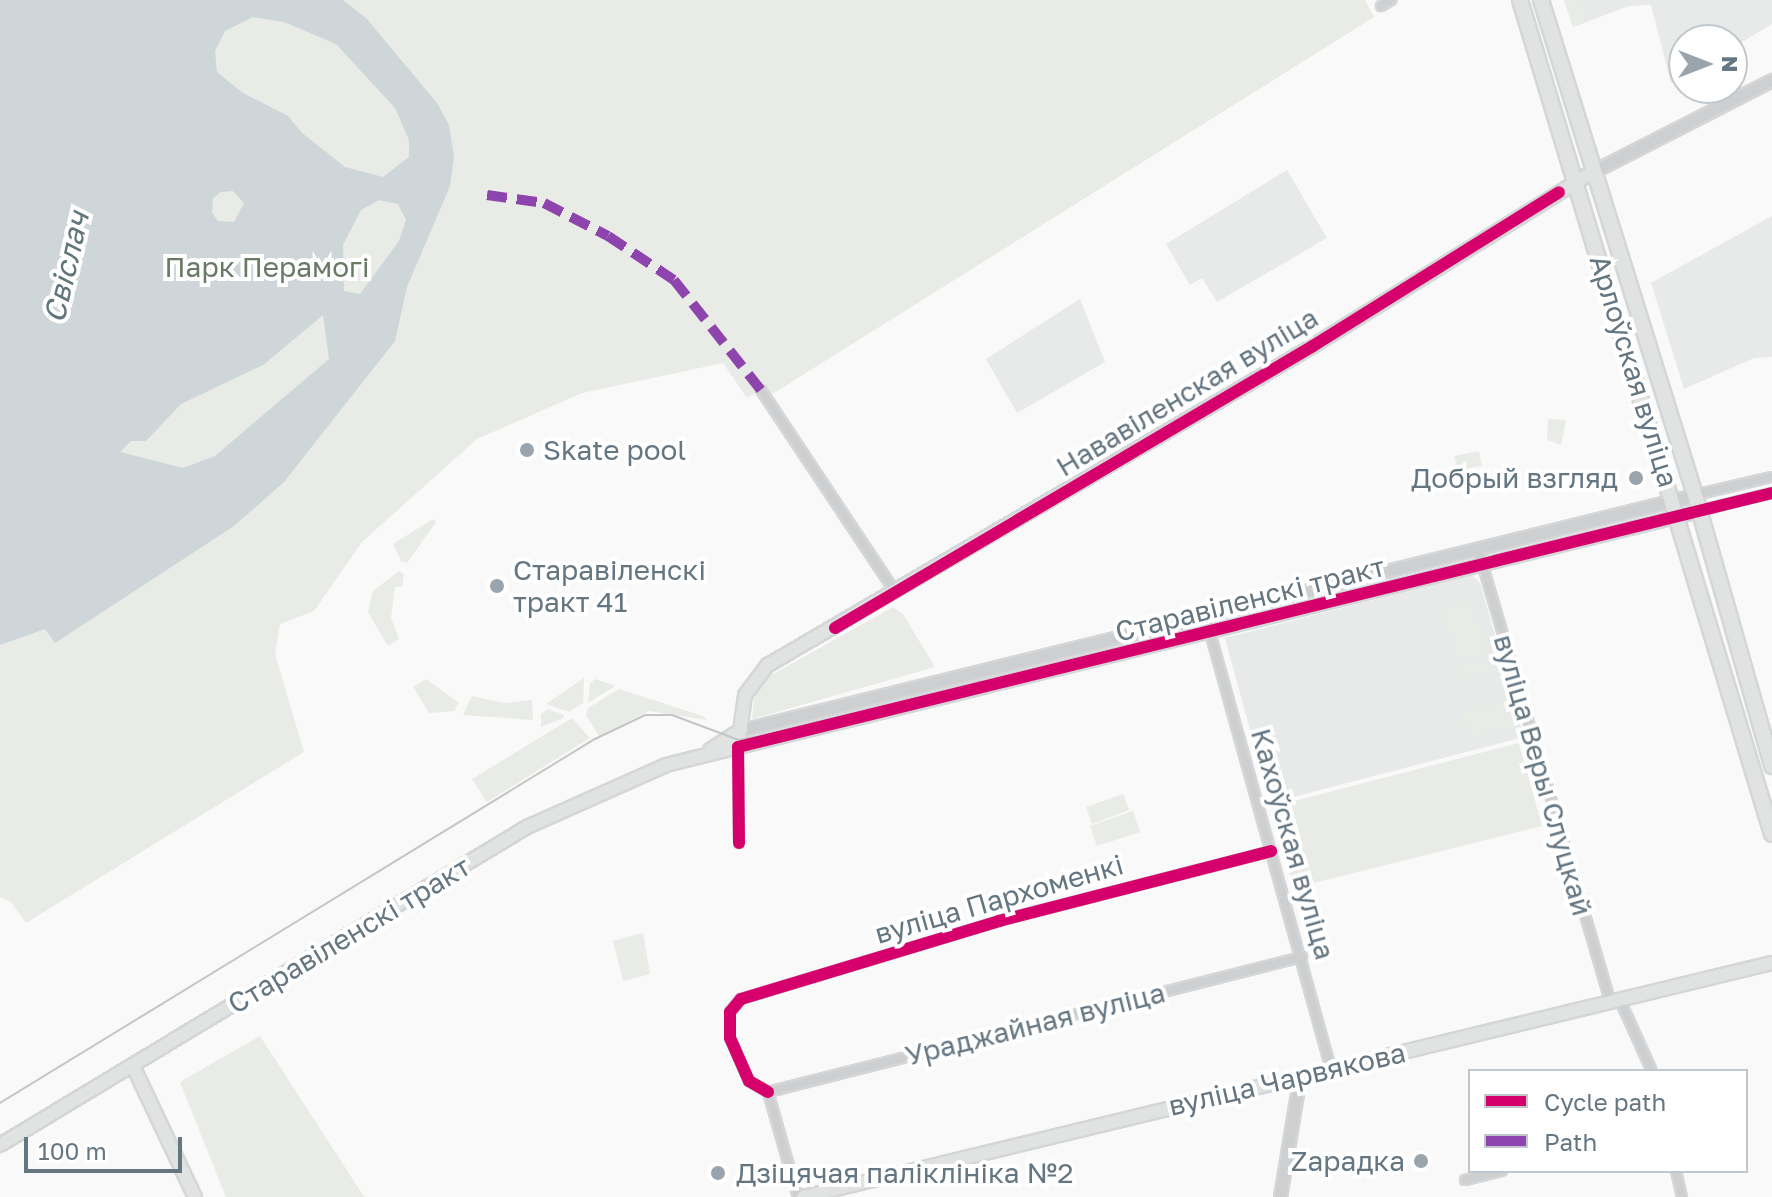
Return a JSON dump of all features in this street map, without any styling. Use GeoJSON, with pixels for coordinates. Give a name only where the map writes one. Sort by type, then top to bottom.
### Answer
{"type":"FeatureCollection","features":[{"type":"Feature","properties":{"kind":"main road","name":"Арлоўская вуліца"},"geometry":{"type":"LineString","coordinates":[[1520,0],[1674,499],[1772,834]]}},
{"type":"Feature","properties":{"kind":"main road","name":"Арлоўская вуліца"},"geometry":{"type":"LineString","coordinates":[[1541,0],[1695,495],[1772,766]]}},
{"type":"Feature","properties":{"kind":"main road","name":"Нававіленская вуліца"},"geometry":{"type":"LineString","coordinates":[[738,747],[745,695],[758,672],[1377,308],[1594,171]]}},
{"type":"Feature","properties":{"kind":"main road"},"geometry":{"type":"LineString","coordinates":[[1651,426],[1662,433],[1671,421]]}},
{"type":"Feature","properties":{"kind":"main road","name":"Старавіленскі тракт"},"geometry":{"type":"LineString","coordinates":[[0,1145],[527,827],[710,750],[741,730]]}},
{"type":"Feature","properties":{"kind":"main road","name":"Старавіленскі тракт"},"geometry":{"type":"LineString","coordinates":[[710,750],[738,747]]}},
{"type":"Feature","properties":{"kind":"main road","name":"вуліца Чарвякова"},"geometry":{"type":"LineString","coordinates":[[801,1197],[1772,963]]}},
{"type":"Feature","properties":{"kind":"main road"},"geometry":{"type":"LineString","coordinates":[[133,1066],[195,1197]]}},
{"type":"Feature","properties":{"kind":"street"},"geometry":{"type":"LineString","coordinates":[[1381,6],[1391,0]]}},
{"type":"Feature","properties":{"kind":"street","name":"Нававіленская вуліца"},"geometry":{"type":"LineString","coordinates":[[1594,171],[1772,80]]}},
{"type":"Feature","properties":{"kind":"street"},"geometry":{"type":"LineString","coordinates":[[761,390],[896,593]]}},
{"type":"Feature","properties":{"kind":"street","name":"Старавіленскі тракт"},"geometry":{"type":"LineString","coordinates":[[741,730],[1772,477]]}},
{"type":"Feature","properties":{"kind":"street","name":"Старавіленскі тракт"},"geometry":{"type":"LineString","coordinates":[[738,747],[1772,493]]}},
{"type":"Feature","properties":{"kind":"street","name":"вуліца Веры Слуцкай"},"geometry":{"type":"LineString","coordinates":[[1478,549],[1614,999],[1651,1069]]}},
{"type":"Feature","properties":{"kind":"street","name":"Кахоўская вуліца"},"geometry":{"type":"LineString","coordinates":[[1206,618],[1331,1068]]}},
{"type":"Feature","properties":{"kind":"street"},"geometry":{"type":"LineString","coordinates":[[738,747],[739,843]]}},
{"type":"Feature","properties":{"kind":"street","name":"вуліца Пархоменкі"},"geometry":{"type":"LineString","coordinates":[[768,1092],[749,1081],[730,1038],[730,1012],[741,999],[995,922],[1271,851]]}},
{"type":"Feature","properties":{"kind":"street","name":"Ураджайная вуліца"},"geometry":{"type":"LineString","coordinates":[[768,1092],[1302,957]]}},
{"type":"Feature","properties":{"kind":"street"},"geometry":{"type":"LineString","coordinates":[[1280,1197],[1300,1075]]}},
{"type":"Feature","properties":{"kind":"street"},"geometry":{"type":"LineString","coordinates":[[768,1092],[801,1197]]}},
{"type":"Feature","properties":{"kind":"street"},"geometry":{"type":"LineString","coordinates":[[1465,1180],[1494,1173]]}},
{"type":"Feature","properties":{"kind":"street"},"geometry":{"type":"LineString","coordinates":[[1676,1173],[1682,1197]]}},
{"type":"Feature","properties":{"kind":"shaded area"},"geometry":{"type":"Polygon","coordinates":[[[1564,0],[1772,0],[1772,24],[1748,38],[1748,24],[1668,24],[1668,71],[1651,5],[1629,6],[1573,27],[1564,0]]]}},
{"type":"Feature","properties":{"kind":"shaded area"},"geometry":{"type":"Polygon","coordinates":[[[1287,170],[1327,238],[1217,302],[1202,278],[1190,285],[1166,244],[1287,170]]]}},
{"type":"Feature","properties":{"kind":"shaded area"},"geometry":{"type":"Polygon","coordinates":[[[1772,216],[1772,357],[1754,358],[1684,389],[1651,283],[1772,216]]]}},
{"type":"Feature","properties":{"kind":"shaded area"},"geometry":{"type":"Polygon","coordinates":[[[1080,299],[1105,362],[1017,413],[986,359],[1080,299]]]}},
{"type":"Feature","properties":{"kind":"shaded area"},"geometry":{"type":"Polygon","coordinates":[[[1472,575],[1480,583],[1524,737],[1270,803],[1225,638],[1472,575]]]}},
{"type":"Feature","properties":{"kind":"green space","name":"Парк Перамогі"},"geometry":{"type":"Polygon","coordinates":[[[0,0],[1365,0],[1374,17],[774,393],[761,390],[747,398],[723,363],[582,393],[477,439],[362,542],[314,611],[280,624],[275,654],[304,752],[26,923],[11,902],[0,897],[0,0]]]}},
{"type":"Feature","properties":{"kind":"green space"},"geometry":{"type":"Polygon","coordinates":[[[1564,0],[1580,0],[1587,22],[1573,27],[1564,0]]]}},
{"type":"Feature","properties":{"kind":"green space"},"geometry":{"type":"Polygon","coordinates":[[[1548,419],[1566,420],[1561,445],[1547,440],[1548,419]]]}},
{"type":"Feature","properties":{"kind":"green space"},"geometry":{"type":"Polygon","coordinates":[[[1479,451],[1482,466],[1468,468],[1472,484],[1462,485],[1454,456],[1479,451]]]}},
{"type":"Feature","properties":{"kind":"green space"},"geometry":{"type":"Polygon","coordinates":[[[433,519],[436,522],[407,563],[401,561],[393,544],[433,519]]]}},
{"type":"Feature","properties":{"kind":"green space"},"geometry":{"type":"Polygon","coordinates":[[[399,571],[404,574],[402,587],[395,587],[391,618],[399,639],[388,646],[368,612],[373,591],[399,571]]]}},
{"type":"Feature","properties":{"kind":"green space"},"geometry":{"type":"Polygon","coordinates":[[[1472,601],[1486,654],[1456,661],[1442,608],[1472,601]]]}},
{"type":"Feature","properties":{"kind":"green space"},"geometry":{"type":"Polygon","coordinates":[[[893,607],[903,614],[935,667],[752,719],[754,699],[766,678],[893,607]]]}},
{"type":"Feature","properties":{"kind":"green space"},"geometry":{"type":"Polygon","coordinates":[[[1485,660],[1488,673],[1461,680],[1458,667],[1485,660]]]}},
{"type":"Feature","properties":{"kind":"green space"},"geometry":{"type":"Polygon","coordinates":[[[584,678],[583,703],[569,712],[546,704],[584,678]]]}},
{"type":"Feature","properties":{"kind":"green space"},"geometry":{"type":"Polygon","coordinates":[[[426,679],[459,703],[454,711],[429,713],[413,687],[426,679]]]}},
{"type":"Feature","properties":{"kind":"green space"},"geometry":{"type":"Polygon","coordinates":[[[596,679],[615,686],[588,703],[590,683],[596,679]]]}},
{"type":"Feature","properties":{"kind":"green space"},"geometry":{"type":"Polygon","coordinates":[[[619,689],[703,716],[707,720],[649,711],[599,736],[586,715],[588,708],[619,689]]]}},
{"type":"Feature","properties":{"kind":"green space"},"geometry":{"type":"Polygon","coordinates":[[[472,696],[503,703],[532,700],[533,720],[463,715],[472,696]]]}},
{"type":"Feature","properties":{"kind":"green space"},"geometry":{"type":"Polygon","coordinates":[[[1507,701],[1514,726],[1469,738],[1462,713],[1507,701]]]}},
{"type":"Feature","properties":{"kind":"green space"},"geometry":{"type":"Polygon","coordinates":[[[548,709],[564,715],[564,718],[541,727],[541,714],[548,709]]]}},
{"type":"Feature","properties":{"kind":"green space"},"geometry":{"type":"Polygon","coordinates":[[[572,718],[590,738],[487,802],[472,779],[572,718]]]}},
{"type":"Feature","properties":{"kind":"green space"},"geometry":{"type":"Polygon","coordinates":[[[1519,743],[1542,826],[1294,888],[1271,807],[1519,743]]]}},
{"type":"Feature","properties":{"kind":"green space"},"geometry":{"type":"Polygon","coordinates":[[[1123,794],[1129,810],[1092,824],[1086,807],[1123,794]]]}},
{"type":"Feature","properties":{"kind":"green space"},"geometry":{"type":"Polygon","coordinates":[[[1133,811],[1140,832],[1097,846],[1090,826],[1133,811]]]}},
{"type":"Feature","properties":{"kind":"green space"},"geometry":{"type":"Polygon","coordinates":[[[643,933],[650,974],[623,981],[613,941],[643,933]]]}},
{"type":"Feature","properties":{"kind":"green space"},"geometry":{"type":"Polygon","coordinates":[[[260,1036],[365,1197],[226,1197],[180,1082],[260,1036]]]}},
{"type":"Feature","properties":{"kind":"water","name":"Свіслач"},"geometry":{"type":"Polygon","coordinates":[[[0,0],[343,0],[366,18],[437,103],[449,125],[454,157],[450,186],[407,287],[395,341],[284,482],[234,526],[55,643],[45,629],[0,645],[0,0]],[[253,17],[225,31],[215,51],[217,72],[243,93],[288,116],[302,133],[345,167],[383,177],[409,157],[409,140],[395,108],[336,44],[284,22],[253,17]],[[233,191],[221,192],[213,198],[212,213],[218,221],[234,222],[244,203],[233,191]],[[379,200],[361,210],[343,245],[344,291],[360,294],[399,241],[406,220],[398,204],[379,200]],[[323,315],[263,365],[181,404],[146,441],[131,441],[120,452],[183,468],[215,456],[329,359],[323,315]]]}},
{"type":"Feature","properties":{"kind":"tram line"},"geometry":{"type":"LineString","coordinates":[[0,1103],[595,739],[645,715],[672,715],[739,740],[760,737],[1772,488]]}},
{"type":"Feature","properties":{"kind":"marked path"},"geometry":{"type":"LineString","coordinates":[[487,195],[544,203],[608,236],[674,280],[761,390]]}},
{"type":"Feature","properties":{"kind":"cycle path"},"geometry":{"type":"LineString","coordinates":[[835,628],[1313,346],[1559,192]]}},
{"type":"Feature","properties":{"kind":"cycle path"},"geometry":{"type":"LineString","coordinates":[[739,843],[738,747],[1772,493]]}},
{"type":"Feature","properties":{"kind":"cycle path"},"geometry":{"type":"LineString","coordinates":[[768,1092],[749,1081],[730,1038],[730,1012],[741,999],[999,921],[1271,851]]}},
{"type":"Feature","properties":{"kind":"place","name":"Skate pool"},"geometry":{"type":"Point","coordinates":[527,450]}},
{"type":"Feature","properties":{"kind":"place","name":"Добрый взгляд"},"geometry":{"type":"Point","coordinates":[1636,478]}},
{"type":"Feature","properties":{"kind":"place","name":"Старавіленскі тракт 41"},"geometry":{"type":"Point","coordinates":[497,586]}},
{"type":"Feature","properties":{"kind":"place","name":"Zарадка"},"geometry":{"type":"Point","coordinates":[1421,1161]}},
{"type":"Feature","properties":{"kind":"place","name":"Дзіцячая паліклініка №2"},"geometry":{"type":"Point","coordinates":[718,1173]}}]}
